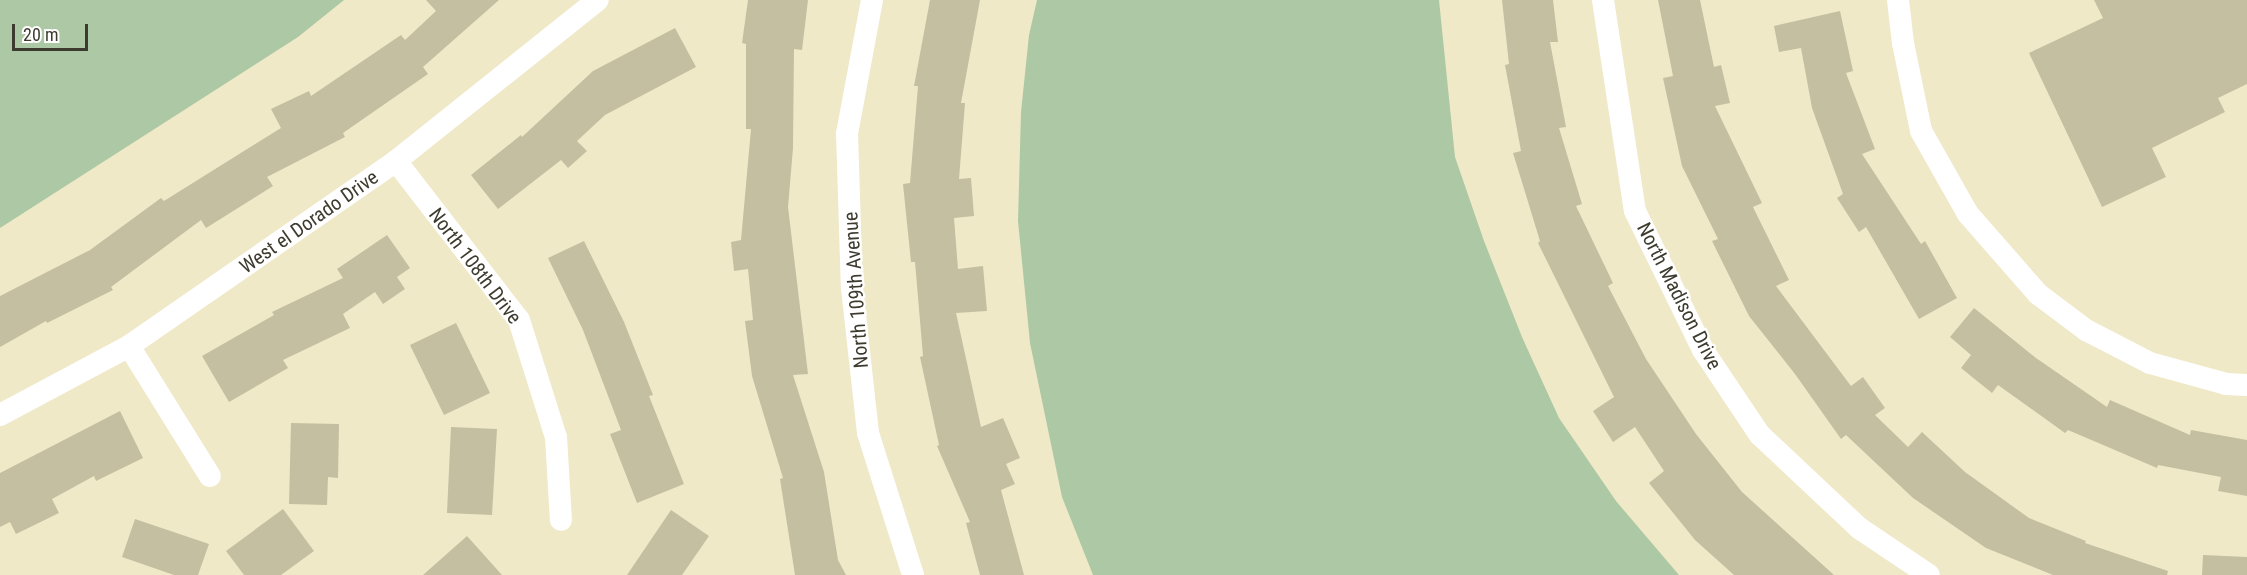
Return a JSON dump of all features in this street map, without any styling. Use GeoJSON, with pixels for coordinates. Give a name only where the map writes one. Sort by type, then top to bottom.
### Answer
{"type":"FeatureCollection","features":[{"type":"Feature","properties":{"kind":"street","name":"West el Dorado Drive"},"geometry":{"type":"LineString","coordinates":[[0,414],[129,346],[396,161],[598,0]]}},
{"type":"Feature","properties":{"kind":"street","name":"North 109th Avenue"},"geometry":{"type":"LineString","coordinates":[[872,0],[848,133],[852,288],[868,433],[914,575]]}},
{"type":"Feature","properties":{"kind":"street","name":"North Madison Drive"},"geometry":{"type":"LineString","coordinates":[[1603,0],[1635,211],[1703,350],[1761,435],[1859,528],[1929,575]]}},
{"type":"Feature","properties":{"kind":"street"},"geometry":{"type":"LineString","coordinates":[[1898,0],[1903,43],[1921,131],[1968,214],[2038,294],[2086,330],[2150,363],[2226,384],[2247,385]]}},
{"type":"Feature","properties":{"kind":"street","name":"North 108th Drive"},"geometry":{"type":"LineString","coordinates":[[396,161],[519,320],[556,437],[561,520]]}},
{"type":"Feature","properties":{"kind":"street"},"geometry":{"type":"LineString","coordinates":[[129,346],[210,476]]}},
{"type":"Feature","properties":{"kind":"green space"},"geometry":{"type":"Polygon","coordinates":[[[0,0],[344,0],[298,37],[0,228],[0,0]]]}},
{"type":"Feature","properties":{"kind":"green space"},"geometry":{"type":"Polygon","coordinates":[[[1037,0],[1439,0],[1455,157],[1484,241],[1522,337],[1559,418],[1616,501],[1679,575],[1093,575],[1062,497],[1030,343],[1018,221],[1021,112],[1029,35],[1037,0]]]}},
{"type":"Feature","properties":{"kind":"building"},"geometry":{"type":"Polygon","coordinates":[[[426,0],[499,0],[423,67],[428,74],[343,133],[345,137],[267,177],[273,186],[206,228],[201,220],[111,287],[113,290],[47,323],[46,321],[0,347],[0,296],[90,250],[161,198],[164,201],[281,128],[271,109],[309,91],[311,96],[401,35],[405,40],[436,11],[426,0]]]}},
{"type":"Feature","properties":{"kind":"building"},"geometry":{"type":"Polygon","coordinates":[[[748,0],[808,0],[802,50],[794,49],[793,148],[788,207],[808,374],[793,375],[824,472],[838,560],[846,575],[795,575],[780,479],[783,478],[752,376],[745,321],[753,320],[748,269],[734,271],[731,242],[741,240],[751,129],[746,129],[746,44],[742,43],[748,0]]]}},
{"type":"Feature","properties":{"kind":"building"},"geometry":{"type":"Polygon","coordinates":[[[930,0],[980,0],[961,103],[965,103],[959,179],[971,178],[974,216],[954,218],[958,269],[983,266],[987,311],[956,313],[981,427],[1003,418],[1020,458],[1006,464],[1015,484],[1001,490],[1024,575],[980,575],[966,523],[970,522],[937,446],[939,445],[920,357],[923,356],[915,262],[911,262],[903,184],[910,183],[918,86],[914,86],[930,0]]]}},
{"type":"Feature","properties":{"kind":"building"},"geometry":{"type":"Polygon","coordinates":[[[1502,0],[1553,0],[1558,42],[1550,42],[1566,127],[1559,128],[1582,204],[1576,206],[1613,283],[1608,286],[1646,359],[1696,434],[1742,492],[1834,575],[1734,575],[1695,540],[1649,483],[1664,471],[1635,427],[1613,442],[1593,411],[1614,397],[1538,243],[1540,241],[1513,153],[1521,151],[1505,65],[1509,64],[1502,0]]]}},
{"type":"Feature","properties":{"kind":"building"},"geometry":{"type":"Polygon","coordinates":[[[1658,0],[1700,0],[1714,67],[1721,65],[1730,103],[1715,106],[1762,203],[1753,207],[1789,280],[1776,286],[1851,386],[1863,377],[1885,408],[1875,415],[1908,447],[1922,432],[1965,472],[2029,518],[2086,541],[2085,543],[2168,571],[2167,575],[2053,575],[1986,548],[1913,498],[1846,435],[1841,439],[1795,374],[1749,316],[1712,241],[1718,239],[1682,166],[1663,78],[1673,76],[1658,0]]]}},
{"type":"Feature","properties":{"kind":"building"},"geometry":{"type":"Polygon","coordinates":[[[2094,0],[2247,0],[2247,84],[2218,98],[2225,112],[2152,148],[2166,177],[2102,207],[2029,53],[2103,18],[2094,0]]]}},
{"type":"Feature","properties":{"kind":"building"},"geometry":{"type":"Polygon","coordinates":[[[1840,11],[1853,71],[1846,73],[1875,149],[1862,154],[1921,244],[1925,241],[1957,298],[1919,319],[1866,227],[1859,232],[1837,198],[1843,194],[1812,108],[1801,48],[1779,52],[1774,26],[1840,11]]]}},
{"type":"Feature","properties":{"kind":"building"},"geometry":{"type":"Polygon","coordinates":[[[675,28],[696,67],[605,115],[577,141],[587,151],[568,168],[561,160],[498,209],[471,175],[521,135],[522,137],[593,71],[675,28]]]}},
{"type":"Feature","properties":{"kind":"building"},"geometry":{"type":"Polygon","coordinates":[[[387,235],[410,268],[397,277],[405,289],[383,304],[375,292],[343,314],[350,328],[283,360],[288,368],[229,402],[202,356],[274,315],[272,312],[343,278],[337,269],[387,235]]]}},
{"type":"Feature","properties":{"kind":"building"},"geometry":{"type":"Polygon","coordinates":[[[584,241],[624,322],[653,395],[649,396],[684,484],[637,503],[610,434],[621,430],[583,330],[548,258],[584,241]]]}},
{"type":"Feature","properties":{"kind":"building"},"geometry":{"type":"Polygon","coordinates":[[[1974,308],[2036,358],[2107,407],[2110,400],[2190,435],[2191,430],[2247,440],[2247,496],[2218,491],[2221,477],[2158,465],[2157,468],[2068,430],[2065,433],[1998,385],[1992,393],[1961,368],[1971,355],[1950,337],[1974,308]]]}},
{"type":"Feature","properties":{"kind":"building"},"geometry":{"type":"Polygon","coordinates":[[[456,323],[490,393],[444,415],[410,345],[456,323]]]}},
{"type":"Feature","properties":{"kind":"building"},"geometry":{"type":"Polygon","coordinates":[[[120,411],[143,458],[96,481],[94,476],[52,499],[59,513],[16,534],[10,522],[0,527],[0,473],[120,411]]]}},
{"type":"Feature","properties":{"kind":"building"},"geometry":{"type":"Polygon","coordinates":[[[291,423],[339,424],[338,478],[328,477],[327,505],[289,504],[291,423]]]}},
{"type":"Feature","properties":{"kind":"building"},"geometry":{"type":"Polygon","coordinates":[[[451,427],[497,429],[492,515],[447,513],[451,427]]]}},
{"type":"Feature","properties":{"kind":"building"},"geometry":{"type":"Polygon","coordinates":[[[283,509],[314,551],[281,575],[244,575],[226,551],[283,509]]]}},
{"type":"Feature","properties":{"kind":"building"},"geometry":{"type":"Polygon","coordinates":[[[671,510],[709,536],[682,575],[627,575],[671,510]]]}},
{"type":"Feature","properties":{"kind":"building"},"geometry":{"type":"Polygon","coordinates":[[[135,519],[209,544],[198,575],[174,575],[122,557],[135,519]]]}},
{"type":"Feature","properties":{"kind":"building"},"geometry":{"type":"Polygon","coordinates":[[[467,536],[502,575],[423,575],[467,536]]]}},
{"type":"Feature","properties":{"kind":"building"},"geometry":{"type":"Polygon","coordinates":[[[2203,555],[2247,557],[2247,575],[2202,575],[2203,555]]]}}]}
